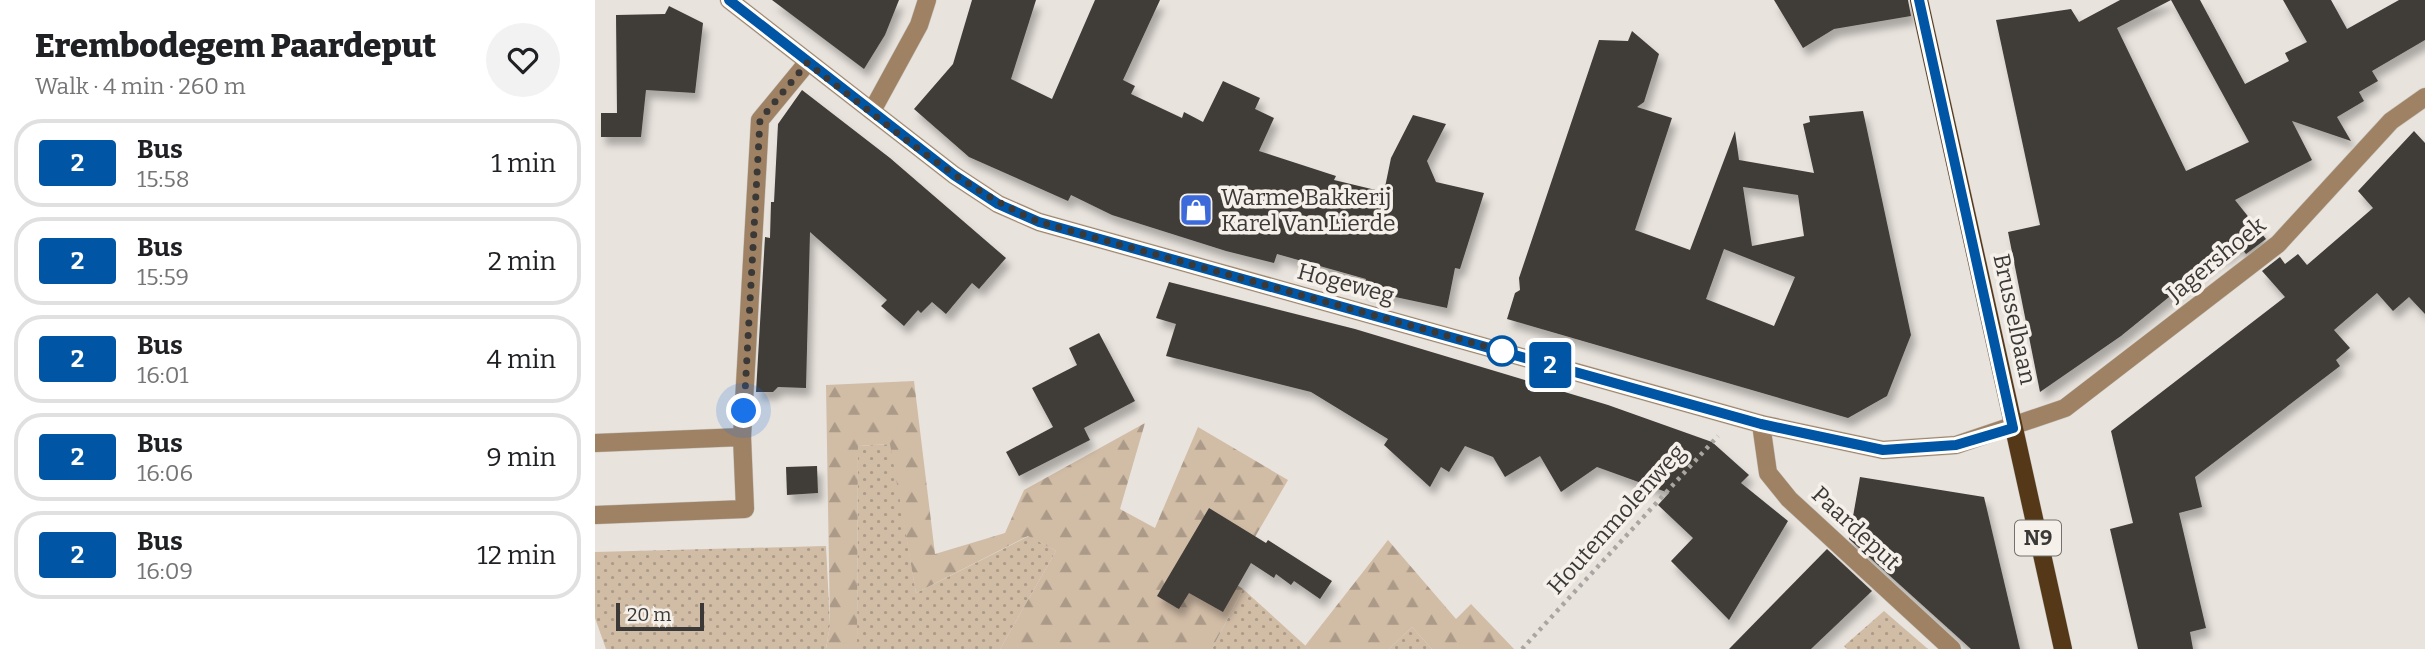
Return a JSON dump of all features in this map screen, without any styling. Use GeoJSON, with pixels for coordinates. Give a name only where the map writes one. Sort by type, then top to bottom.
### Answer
{"type":"FeatureCollection","features":[{"type":"Feature","properties":{"kind":"main road","name":"Brusselbaan"},"geometry":{"type":"LineString","coordinates":[[1919,0],[2063,649]]}},
{"type":"Feature","properties":{"kind":"street","name":"Hogeweg"},"geometry":{"type":"LineString","coordinates":[[729,0],[954,175],[998,204],[1039,222],[1761,424],[1883,450],[1956,445],[2013,428]]}},
{"type":"Feature","properties":{"kind":"street"},"geometry":{"type":"LineString","coordinates":[[872,111],[919,26],[927,0]]}},
{"type":"Feature","properties":{"kind":"street"},"geometry":{"type":"LineString","coordinates":[[595,515],[745,509],[742,437],[760,120],[807,63]]}},
{"type":"Feature","properties":{"kind":"street","name":"Jagershoek"},"geometry":{"type":"LineString","coordinates":[[2013,428],[2065,408],[2278,244],[2391,121],[2425,97]]}},
{"type":"Feature","properties":{"kind":"street","name":"Paardeput"},"geometry":{"type":"LineString","coordinates":[[1761,424],[1768,472],[1789,499],[1952,649]]}},
{"type":"Feature","properties":{"kind":"street"},"geometry":{"type":"LineString","coordinates":[[595,443],[742,437]]}},
{"type":"Feature","properties":{"kind":"path","name":"Houtenmolenweg"},"geometry":{"type":"LineString","coordinates":[[1522,649],[1700,453],[1741,418]]}},
{"type":"Feature","properties":{"kind":"green space"},"geometry":{"type":"Polygon","coordinates":[[[914,381],[935,554],[1005,533],[1024,490],[1145,423],[1120,509],[1155,528],[1198,427],[1288,480],[1230,580],[1243,589],[1212,649],[1000,649],[1056,551],[1028,536],[916,593],[890,444],[858,446],[857,649],[826,649],[830,625],[826,385],[914,381]]]}},
{"type":"Feature","properties":{"kind":"green space"},"geometry":{"type":"Polygon","coordinates":[[[891,444],[916,593],[1029,536],[1056,551],[1000,649],[857,649],[858,446],[891,444]]]}},
{"type":"Feature","properties":{"kind":"green space"},"geometry":{"type":"Polygon","coordinates":[[[1388,540],[1456,619],[1471,604],[1514,649],[1432,649],[1412,627],[1389,649],[1309,649],[1305,646],[1388,540]]]}},
{"type":"Feature","properties":{"kind":"green space"},"geometry":{"type":"Polygon","coordinates":[[[826,546],[830,625],[826,649],[606,649],[595,618],[595,552],[826,546]]]}},
{"type":"Feature","properties":{"kind":"green space"},"geometry":{"type":"Polygon","coordinates":[[[1243,589],[1309,649],[1212,649],[1243,589]]]}},
{"type":"Feature","properties":{"kind":"green space"},"geometry":{"type":"Polygon","coordinates":[[[1884,611],[1928,649],[1847,649],[1844,646],[1884,611]]]}},
{"type":"Feature","properties":{"kind":"green space"},"geometry":{"type":"Polygon","coordinates":[[[1412,627],[1432,649],[1389,649],[1412,627]]]}},
{"type":"Feature","properties":{"kind":"building"},"geometry":{"type":"Polygon","coordinates":[[[772,0],[899,0],[885,35],[864,69],[772,0]]]}},
{"type":"Feature","properties":{"kind":"building"},"geometry":{"type":"Polygon","coordinates":[[[972,0],[1036,0],[1011,79],[1052,99],[1095,0],[1160,0],[1123,80],[1135,86],[1131,94],[1182,118],[1184,112],[1203,122],[1223,81],[1260,98],[1255,109],[1274,118],[1259,151],[1336,176],[1334,180],[1384,192],[1391,158],[1413,115],[1446,124],[1427,161],[1436,182],[1484,193],[1460,269],[1455,268],[1447,308],[1367,291],[1364,287],[1366,279],[1277,254],[1274,263],[1226,251],[1112,215],[1071,195],[1068,201],[969,157],[914,109],[953,64],[972,0]]]}},
{"type":"Feature","properties":{"kind":"building"},"geometry":{"type":"Polygon","coordinates":[[[1774,0],[1908,0],[1911,16],[1834,29],[1803,48],[1774,0]]]}},
{"type":"Feature","properties":{"kind":"building"},"geometry":{"type":"Polygon","coordinates":[[[2120,0],[2171,0],[2200,0],[2245,84],[2289,61],[2285,53],[2307,42],[2283,0],[2331,0],[2347,29],[2399,0],[2425,0],[2425,40],[2372,71],[2378,81],[2359,92],[2364,101],[2337,117],[2351,141],[2292,121],[2312,160],[2235,200],[2266,239],[2246,254],[2239,245],[2224,257],[2222,254],[2121,336],[2040,392],[2008,232],[2040,225],[1996,20],[2071,9],[2079,22],[2120,0]],[[2171,0],[2117,28],[2186,171],[2249,142],[2171,0]]]}},
{"type":"Feature","properties":{"kind":"building"},"geometry":{"type":"Polygon","coordinates":[[[669,6],[703,23],[695,93],[646,90],[641,137],[601,137],[601,113],[617,113],[616,15],[665,14],[669,6]]]}},
{"type":"Feature","properties":{"kind":"building"},"geometry":{"type":"Polygon","coordinates":[[[1632,31],[1659,54],[1644,102],[1637,107],[1672,118],[1635,230],[1690,250],[1735,131],[1739,160],[1814,173],[1803,124],[1810,122],[1809,116],[1863,111],[1911,335],[1887,396],[1848,418],[1507,319],[1515,293],[1520,290],[1519,278],[1599,40],[1628,41],[1632,31]],[[1743,187],[1752,246],[1804,236],[1798,195],[1743,187]],[[1724,249],[1706,299],[1774,326],[1795,277],[1724,249]]]}},
{"type":"Feature","properties":{"kind":"building"},"geometry":{"type":"Polygon","coordinates":[[[802,90],[890,158],[1006,258],[979,289],[972,283],[946,314],[932,302],[921,313],[918,310],[904,326],[881,306],[887,300],[810,232],[806,388],[778,387],[773,392],[756,392],[765,237],[770,238],[778,124],[802,90]]]}},
{"type":"Feature","properties":{"kind":"building"},"geometry":{"type":"Polygon","coordinates":[[[2414,131],[2425,143],[2425,314],[2409,297],[2393,311],[2377,293],[2334,330],[2350,348],[2336,360],[2340,366],[2195,477],[2202,507],[2179,513],[2206,628],[2190,632],[2193,649],[2138,649],[2110,529],[2133,523],[2111,431],[2285,297],[2262,271],[2280,257],[2285,264],[2298,254],[2307,265],[2373,208],[2358,191],[2414,131]]]}},
{"type":"Feature","properties":{"kind":"building"},"geometry":{"type":"Polygon","coordinates":[[[1169,282],[1355,329],[1608,405],[1712,442],[1749,475],[1741,483],[1788,521],[1729,620],[1671,561],[1693,538],[1658,505],[1669,493],[1597,467],[1561,492],[1540,456],[1505,477],[1493,457],[1465,446],[1449,472],[1441,467],[1430,487],[1384,445],[1388,439],[1311,392],[1166,356],[1176,324],[1156,318],[1169,282]]]}},
{"type":"Feature","properties":{"kind":"building"},"geometry":{"type":"Polygon","coordinates":[[[1099,333],[1135,401],[1084,428],[1090,440],[1019,476],[1006,452],[1053,427],[1032,388],[1077,365],[1069,348],[1099,333]]]}},
{"type":"Feature","properties":{"kind":"building"},"geometry":{"type":"Polygon","coordinates":[[[817,466],[818,493],[787,495],[786,467],[817,466]]]}},
{"type":"Feature","properties":{"kind":"building"},"geometry":{"type":"Polygon","coordinates":[[[1860,477],[1984,497],[2020,649],[1971,649],[1849,539],[1860,477]]]}},
{"type":"Feature","properties":{"kind":"building"},"geometry":{"type":"Polygon","coordinates":[[[1209,508],[1266,543],[1268,540],[1332,581],[1320,599],[1294,581],[1291,585],[1276,574],[1274,578],[1251,563],[1223,612],[1189,593],[1179,609],[1157,596],[1209,508]]]}},
{"type":"Feature","properties":{"kind":"building"},"geometry":{"type":"Polygon","coordinates":[[[1827,549],[1872,591],[1811,649],[1729,649],[1827,549]]]}},
{"type":"Feature","properties":{"kind":"bus line","name":"2"},"geometry":{"type":"LineString","coordinates":[[729,0],[954,175],[998,204],[1039,222],[1761,424],[1883,450],[1956,445],[2013,428],[1919,0]]}},
{"type":"Feature","properties":{"kind":"place","name":"Warme Bakkerij Karel Van Lierde"},"geometry":{"type":"Point","coordinates":[1196,210]}},
{"type":"Feature","properties":{"kind":"route"},"geometry":{"type":"LineString","coordinates":[[744,411],[760,120],[807,63],[954,175],[998,204],[1039,222],[1502,351]]}}]}
